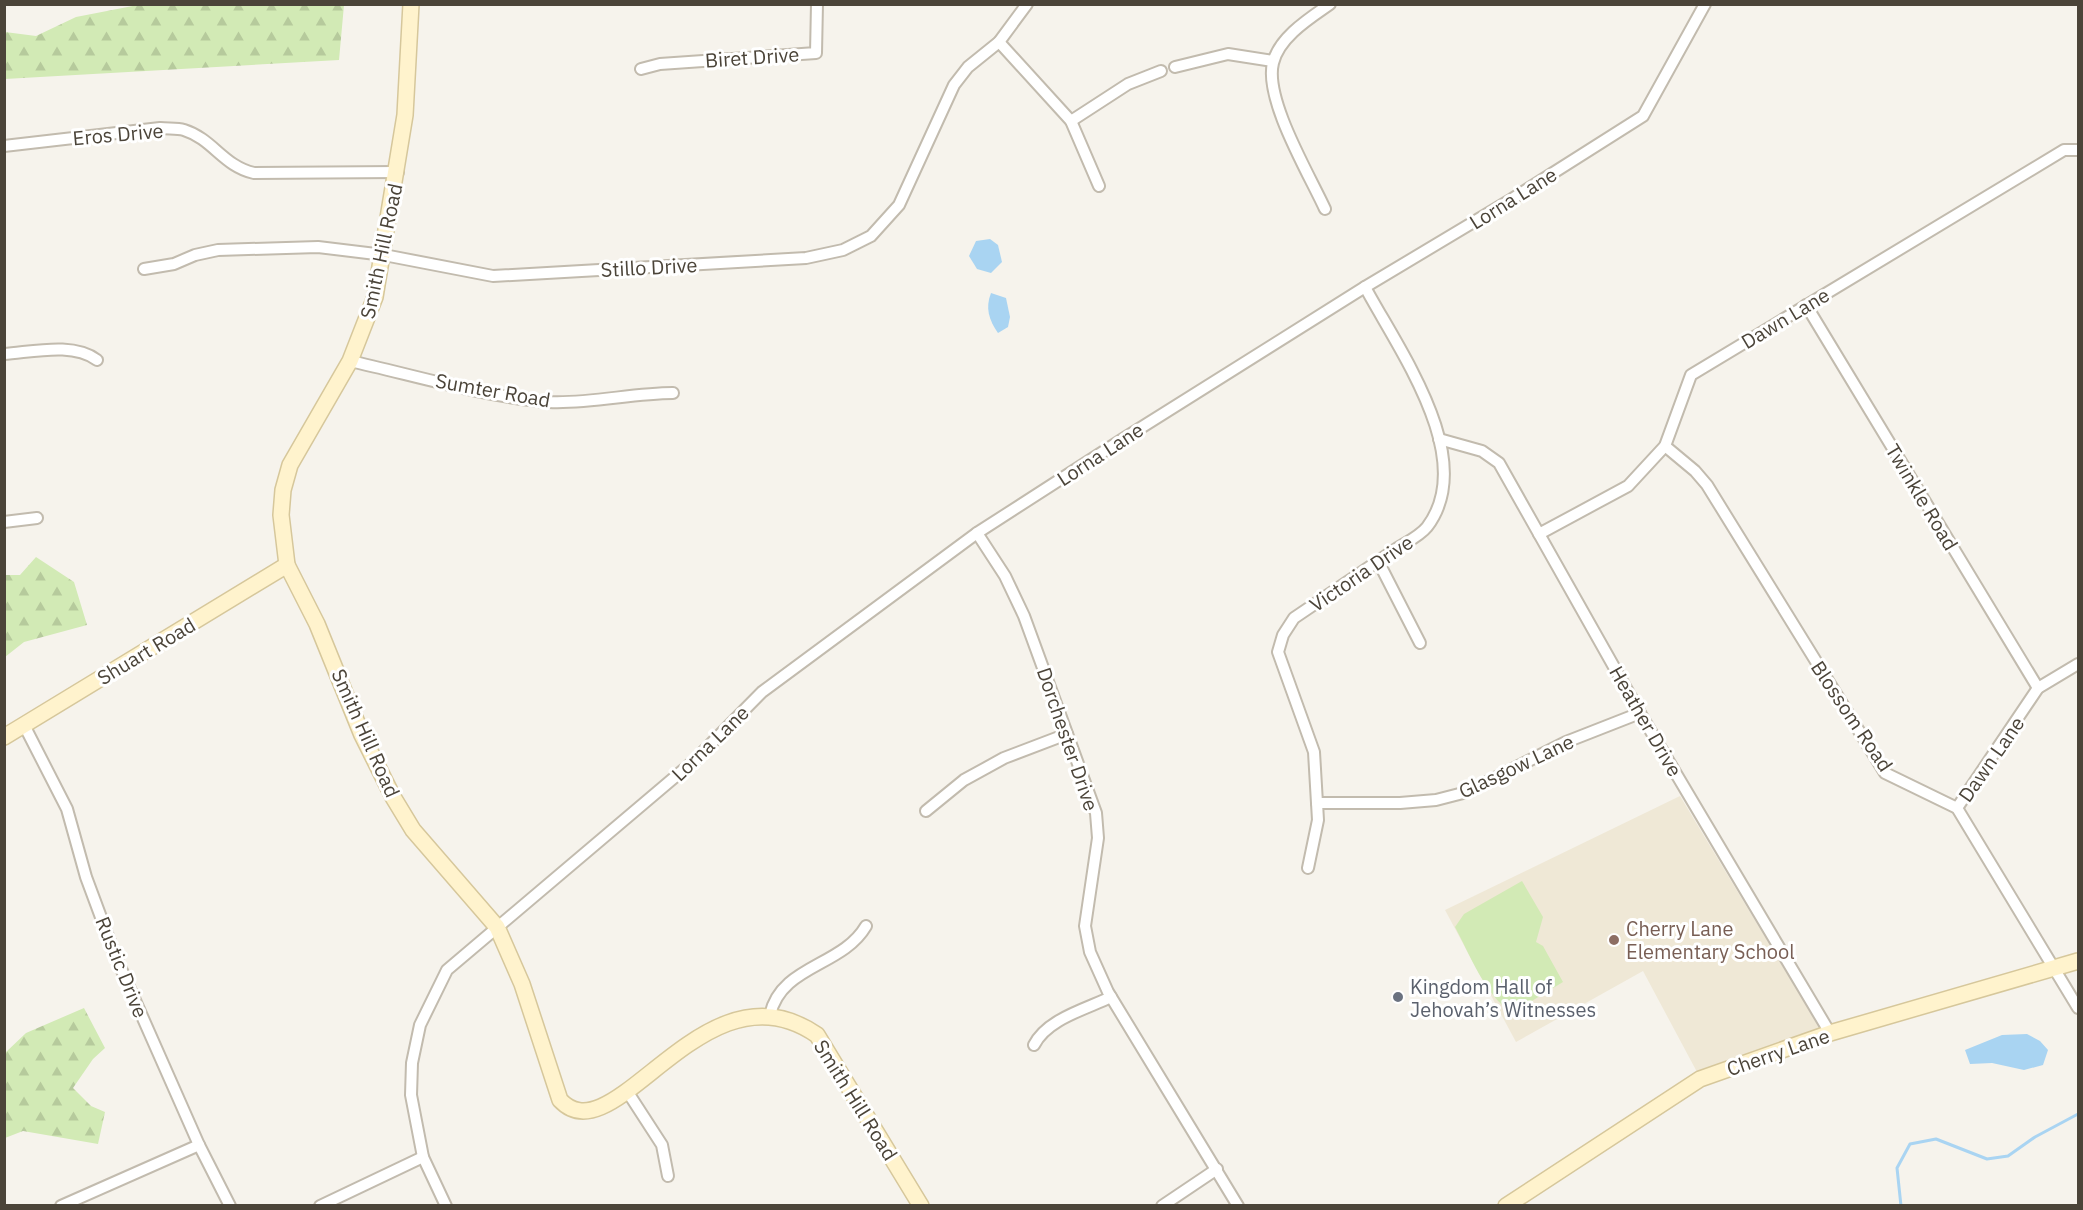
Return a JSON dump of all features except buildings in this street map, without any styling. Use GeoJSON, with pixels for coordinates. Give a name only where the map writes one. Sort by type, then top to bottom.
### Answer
{"type":"FeatureCollection","features":[{"type":"Feature","properties":{"kind":"street","name":"Smith Hill Road"},"geometry":{"type":"LineString","coordinates":[[411,4],[405,115],[398,172],[375,297],[350,361],[290,465],[283,490],[281,515],[287,565],[321,634],[362,735],[398,806],[413,830],[497,927],[522,984],[560,1101],[567,1108],[580,1113],[592,1112],[627,1091],[704,1033],[728,1021],[748,1016],[770,1015],[802,1025],[817,1035],[921,1206]]}},
{"type":"Feature","properties":{"kind":"street","name":"Biret Drive"},"geometry":{"type":"LineString","coordinates":[[641,69],[660,64],[816,53],[817,4]]}},
{"type":"Feature","properties":{"kind":"street","name":"Stillo Drive"},"geometry":{"type":"LineString","coordinates":[[144,269],[174,264],[195,255],[218,250],[318,247],[384,255],[493,276],[806,258],[843,250],[871,236],[900,205],[954,85],[968,67],[999,42],[1027,4]]}},
{"type":"Feature","properties":{"kind":"street"},"geometry":{"type":"LineString","coordinates":[[1325,209],[1278,106],[1271,82],[1273,61],[1286,40],[1305,22],[1330,4]]}},
{"type":"Feature","properties":{"kind":"street","name":"Lorna Lane"},"geometry":{"type":"LineString","coordinates":[[446,1206],[423,1157],[411,1095],[412,1063],[420,1025],[447,970],[694,760],[762,692],[977,533],[1365,287],[1511,200],[1643,116],[1705,4]]}},
{"type":"Feature","properties":{"kind":"street"},"geometry":{"type":"LineString","coordinates":[[999,42],[1071,121],[1099,186]]}},
{"type":"Feature","properties":{"kind":"street"},"geometry":{"type":"LineString","coordinates":[[1175,67],[1228,54],[1273,61]]}},
{"type":"Feature","properties":{"kind":"street"},"geometry":{"type":"LineString","coordinates":[[1071,121],[1128,84],[1161,71]]}},
{"type":"Feature","properties":{"kind":"street","name":"Eros Drive"},"geometry":{"type":"LineString","coordinates":[[4,146],[160,128],[184,130],[202,139],[237,169],[254,173],[398,172]]}},
{"type":"Feature","properties":{"kind":"street","name":"Dawn Lane"},"geometry":{"type":"LineString","coordinates":[[1539,534],[1628,486],[1665,446],[1691,375],[2064,150],[2079,150]]}},
{"type":"Feature","properties":{"kind":"street","name":"Victoria Drive"},"geometry":{"type":"LineString","coordinates":[[1308,868],[1318,820],[1314,752],[1278,652],[1283,634],[1294,618],[1426,529],[1439,503],[1443,485],[1439,439],[1433,413],[1365,287]]}},
{"type":"Feature","properties":{"kind":"street","name":"Twinkle Road"},"geometry":{"type":"LineString","coordinates":[[1806,305],[2038,688]]}},
{"type":"Feature","properties":{"kind":"street"},"geometry":{"type":"LineString","coordinates":[[4,354],[70,350],[89,355],[97,360]]}},
{"type":"Feature","properties":{"kind":"street","name":"Sumter Road"},"geometry":{"type":"LineString","coordinates":[[350,361],[512,397],[549,402],[673,393]]}},
{"type":"Feature","properties":{"kind":"street","name":"Heather Drive"},"geometry":{"type":"LineString","coordinates":[[1439,439],[1482,451],[1499,463],[1640,713],[1830,1034]]}},
{"type":"Feature","properties":{"kind":"street","name":"Blossom Road"},"geometry":{"type":"LineString","coordinates":[[1665,446],[1695,471],[1707,486],[1886,773],[1957,808]]}},
{"type":"Feature","properties":{"kind":"street"},"geometry":{"type":"LineString","coordinates":[[4,522],[37,518]]}},
{"type":"Feature","properties":{"kind":"street","name":"Dorchester Drive"},"geometry":{"type":"LineString","coordinates":[[977,533],[1005,576],[1024,616],[1096,813],[1098,838],[1085,926],[1090,952],[1111,997],[1238,1206]]}},
{"type":"Feature","properties":{"kind":"street"},"geometry":{"type":"LineString","coordinates":[[1378,561],[1420,643]]}},
{"type":"Feature","properties":{"kind":"street","name":"Shuart Road"},"geometry":{"type":"LineString","coordinates":[[4,737],[287,565]]}},
{"type":"Feature","properties":{"kind":"street","name":"Dawn Lane"},"geometry":{"type":"LineString","coordinates":[[1957,808],[2038,688],[2079,664]]}},
{"type":"Feature","properties":{"kind":"street","name":"Glasgow Lane"},"geometry":{"type":"LineString","coordinates":[[1317,802],[1400,803],[1436,800],[1467,792],[1566,742],[1640,713]]}},
{"type":"Feature","properties":{"kind":"street","name":"Rustic Drive"},"geometry":{"type":"LineString","coordinates":[[24,725],[67,809],[86,877],[115,955],[199,1145],[230,1206]]}},
{"type":"Feature","properties":{"kind":"street"},"geometry":{"type":"LineString","coordinates":[[926,811],[964,780],[994,764],[1067,734]]}},
{"type":"Feature","properties":{"kind":"street"},"geometry":{"type":"LineString","coordinates":[[1957,808],[2079,1008]]}},
{"type":"Feature","properties":{"kind":"street"},"geometry":{"type":"LineString","coordinates":[[770,1015],[773,999],[782,987],[851,945],[866,926]]}},
{"type":"Feature","properties":{"kind":"street","name":"Cherry Lane"},"geometry":{"type":"LineString","coordinates":[[1506,1206],[1700,1079],[1830,1034],[2055,966],[2079,961]]}},
{"type":"Feature","properties":{"kind":"street"},"geometry":{"type":"LineString","coordinates":[[1034,1045],[1039,1035],[1048,1027],[1111,997]]}},
{"type":"Feature","properties":{"kind":"street"},"geometry":{"type":"LineString","coordinates":[[627,1091],[662,1145],[668,1176]]}},
{"type":"Feature","properties":{"kind":"street"},"geometry":{"type":"LineString","coordinates":[[61,1206],[199,1145]]}},
{"type":"Feature","properties":{"kind":"street"},"geometry":{"type":"LineString","coordinates":[[320,1206],[423,1157]]}},
{"type":"Feature","properties":{"kind":"street"},"geometry":{"type":"LineString","coordinates":[[1162,1206],[1217,1169]]}},
{"type":"Feature","properties":{"kind":"shaded area","name":"Cherry Lane Elementary School"},"geometry":{"type":"Polygon","coordinates":[[[1680,796],[1821,1030],[1697,1072],[1643,971],[1516,1042],[1445,910],[1680,796]]]}},
{"type":"Feature","properties":{"kind":"green space"},"geometry":{"type":"Polygon","coordinates":[[[143,4],[344,5],[339,60],[5,79],[5,32],[36,36],[76,17],[143,4]]]}},
{"type":"Feature","properties":{"kind":"green space"},"geometry":{"type":"Polygon","coordinates":[[[36,557],[74,582],[87,625],[24,642],[5,657],[5,575],[20,575],[36,557]]]}},
{"type":"Feature","properties":{"kind":"green space"},"geometry":{"type":"Polygon","coordinates":[[[1522,881],[1543,917],[1536,942],[1543,946],[1563,982],[1512,1013],[1502,1005],[1486,985],[1455,927],[1464,914],[1522,881]]]}},
{"type":"Feature","properties":{"kind":"green space"},"geometry":{"type":"Polygon","coordinates":[[[84,1008],[105,1048],[93,1059],[73,1088],[91,1106],[105,1112],[98,1144],[23,1131],[5,1138],[5,1053],[26,1033],[84,1008]]]}},
{"type":"Feature","properties":{"kind":"water"},"geometry":{"type":"Polygon","coordinates":[[[990,239],[998,245],[1002,262],[991,273],[977,269],[969,256],[976,241],[990,239]]]}},
{"type":"Feature","properties":{"kind":"water"},"geometry":{"type":"Polygon","coordinates":[[[991,293],[1006,298],[1010,317],[1008,327],[998,333],[989,314],[988,304],[991,293]]]}},
{"type":"Feature","properties":{"kind":"water"},"geometry":{"type":"Polygon","coordinates":[[[2027,1034],[2040,1041],[2048,1050],[2043,1065],[2024,1070],[1992,1063],[1970,1064],[1965,1050],[2002,1035],[2027,1034]]]}},
{"type":"Feature","properties":{"kind":"waterway"},"geometry":{"type":"LineString","coordinates":[[1901,1206],[1897,1168],[1910,1144],[1936,1139],[1987,1159],[2008,1156],[2035,1137],[2078,1114]]}},
{"type":"Feature","properties":{"kind":"place","name":"Cherry Lane Elementary School"},"geometry":{"type":"Point","coordinates":[1614,940]}},
{"type":"Feature","properties":{"kind":"place","name":"Kingdom Hall of Jehovah’s Witnesses"},"geometry":{"type":"Point","coordinates":[1398,997]}}]}
